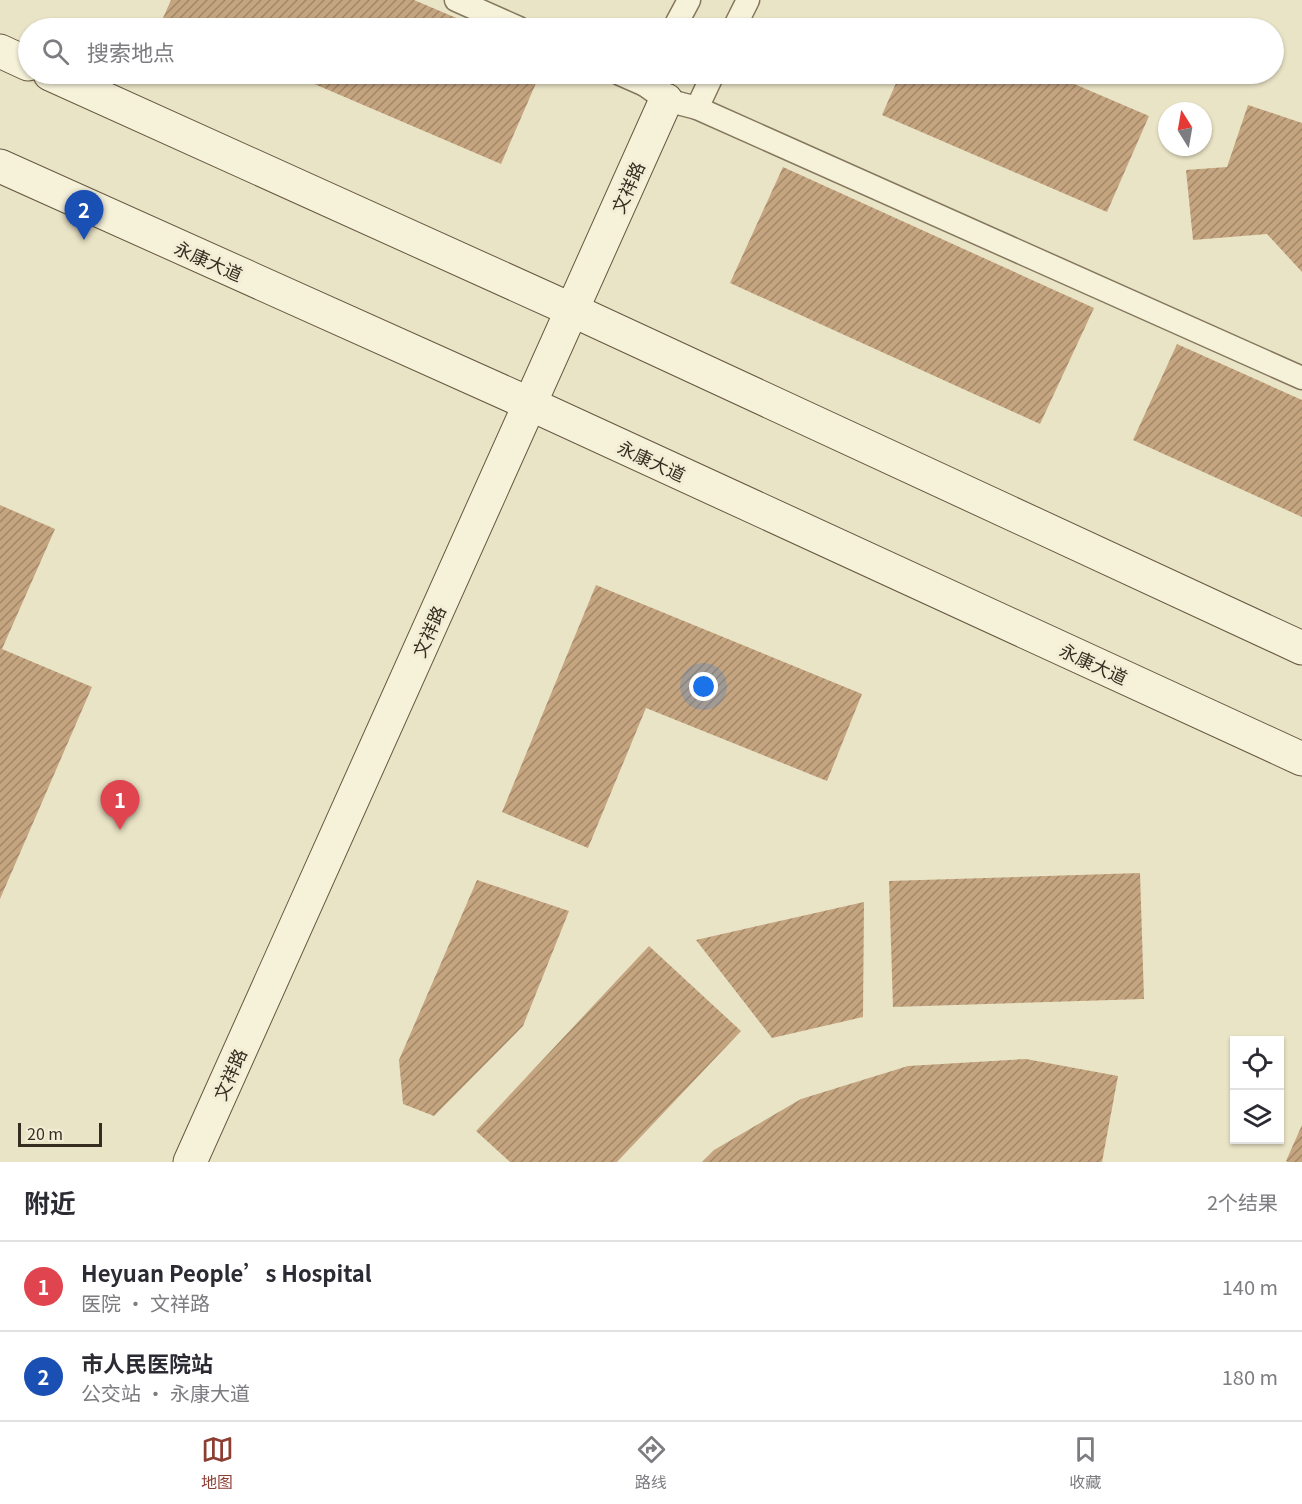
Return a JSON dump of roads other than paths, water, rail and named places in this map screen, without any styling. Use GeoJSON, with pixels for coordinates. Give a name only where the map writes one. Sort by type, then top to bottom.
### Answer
{"type":"FeatureCollection","features":[{"type":"Feature","properties":{"kind":"main road"},"geometry":{"type":"LineString","coordinates":[[0,51],[18,59]]}},
{"type":"Feature","properties":{"kind":"main road"},"geometry":{"type":"LineString","coordinates":[[72,84],[572,310],[1302,648]]}},
{"type":"Feature","properties":{"kind":"main road","name":"文祥路"},"geometry":{"type":"LineString","coordinates":[[190,1162],[572,310],[654,86]]}},
{"type":"Feature","properties":{"kind":"main road","name":"永康大道"},"geometry":{"type":"LineString","coordinates":[[0,166],[530,404],[1302,759]]}},
{"type":"Feature","properties":{"kind":"street"},"geometry":{"type":"LineString","coordinates":[[456,0],[496,18]]}},
{"type":"Feature","properties":{"kind":"street"},"geometry":{"type":"LineString","coordinates":[[679,18],[689,0]]}},
{"type":"Feature","properties":{"kind":"street"},"geometry":{"type":"LineString","coordinates":[[740,18],[748,0]]}},
{"type":"Feature","properties":{"kind":"street"},"geometry":{"type":"LineString","coordinates":[[697,108],[708,84]]}},
{"type":"Feature","properties":{"kind":"street"},"geometry":{"type":"LineString","coordinates":[[654,86],[697,108],[1302,378]]}},
{"type":"Feature","properties":{"kind":"place","name":"市人民医院站"},"geometry":{"type":"Point","coordinates":[84,240]}},
{"type":"Feature","properties":{"kind":"place","name":"Heyuan People’s Hospital"},"geometry":{"type":"Point","coordinates":[120,830]}}]}
